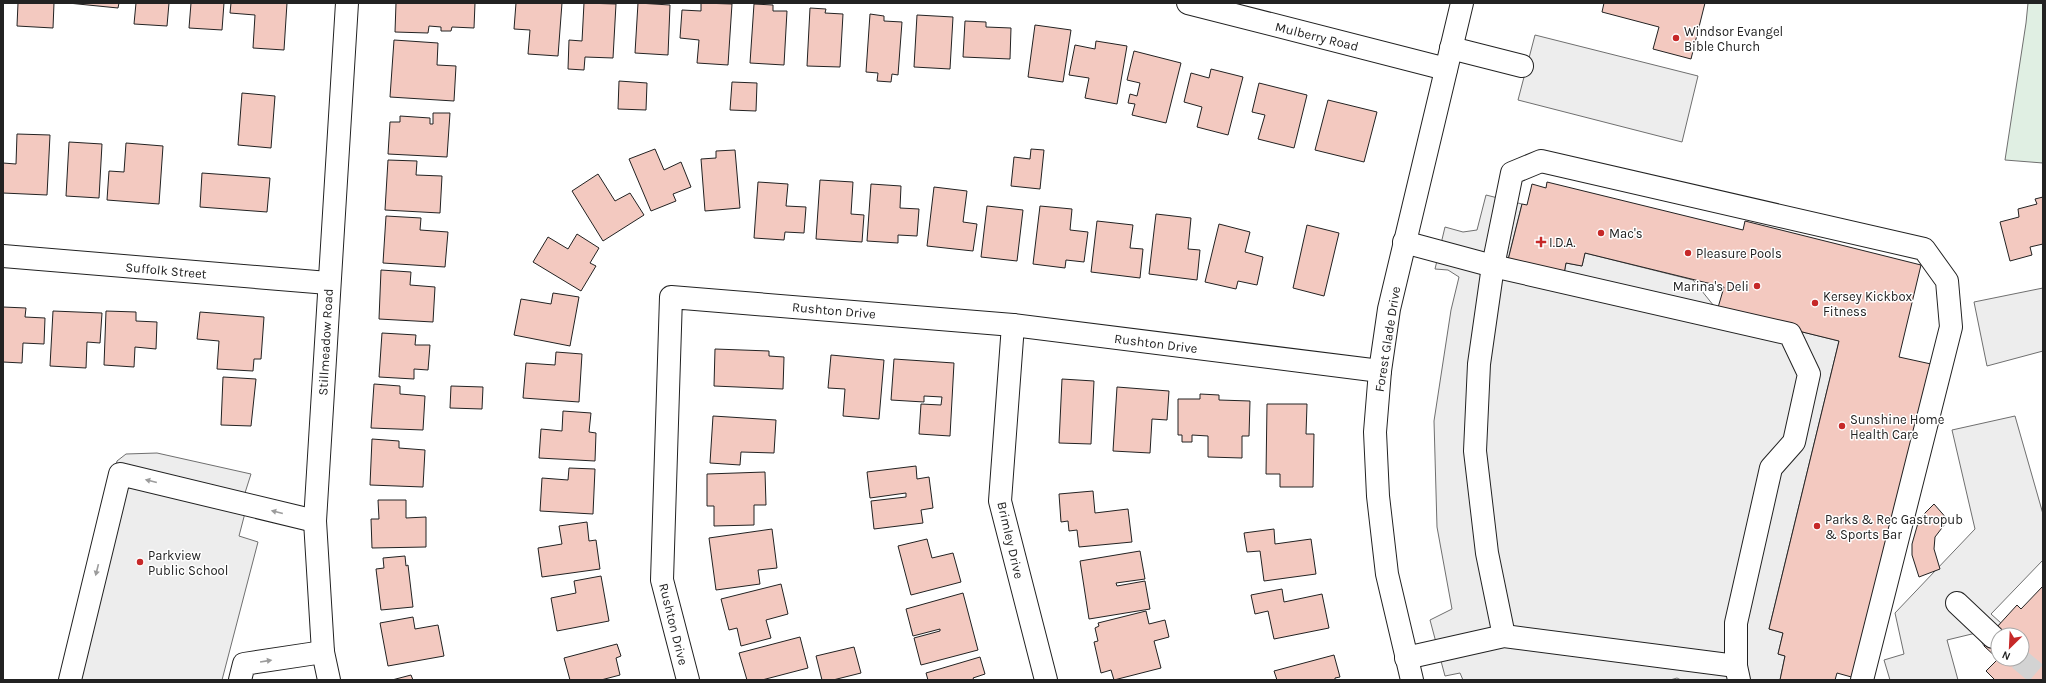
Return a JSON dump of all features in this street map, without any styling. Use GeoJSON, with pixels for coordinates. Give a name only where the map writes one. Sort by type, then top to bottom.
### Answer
{"type":"FeatureCollection","features":[{"type":"Feature","properties":{"kind":"street","name":"Stillmeadow Road"},"geometry":{"type":"LineString","coordinates":[[329,680],[323,652],[315,521],[328,283],[347,3]]}},
{"type":"Feature","properties":{"kind":"street","name":"Mulberry Road"},"geometry":{"type":"LineString","coordinates":[[1188,3],[1449,58],[1522,66]]}},
{"type":"Feature","properties":{"kind":"street","name":"Forest Glade Drive"},"geometry":{"type":"LineString","coordinates":[[1412,680],[1387,574],[1378,496],[1375,432],[1380,371],[1389,310],[1462,3]]}},
{"type":"Feature","properties":{"kind":"street"},"geometry":{"type":"LineString","coordinates":[[1504,636],[1487,553],[1475,451],[1478,364],[1493,266],[1512,173],[1541,161],[1924,249],[1947,280],[1951,327],[1862,680]]}},
{"type":"Feature","properties":{"kind":"street"},"geometry":{"type":"LineString","coordinates":[[1404,242],[1493,266],[1790,334],[1809,374],[1794,442],[1771,468],[1736,623],[1738,673],[1504,636],[1406,658]]}},
{"type":"Feature","properties":{"kind":"street","name":"Suffolk Street"},"geometry":{"type":"LineString","coordinates":[[3,256],[328,283]]}},
{"type":"Feature","properties":{"kind":"street","name":"Rushton Drive"},"geometry":{"type":"LineString","coordinates":[[688,680],[662,580],[671,296],[1013,325],[1380,371]]}},
{"type":"Feature","properties":{"kind":"street","name":"Brimley Drive"},"geometry":{"type":"LineString","coordinates":[[1013,325],[1000,501],[1046,680]]}},
{"type":"Feature","properties":{"kind":"street"},"geometry":{"type":"LineString","coordinates":[[70,680],[120,474],[315,521]]}},
{"type":"Feature","properties":{"kind":"street"},"geometry":{"type":"LineString","coordinates":[[1957,603],[1990,634]]}},
{"type":"Feature","properties":{"kind":"street"},"geometry":{"type":"LineString","coordinates":[[240,680],[244,664],[323,652]]}},
{"type":"Feature","properties":{"kind":"green space"},"geometry":{"type":"Polygon","coordinates":[[[2028,3],[2043,3],[2043,163],[2005,160],[2028,3]]]}},
{"type":"Feature","properties":{"kind":"shaded area"},"geometry":{"type":"Polygon","coordinates":[[[1535,35],[1698,76],[1682,142],[1518,100],[1535,35]]]}},
{"type":"Feature","properties":{"kind":"shaded area"},"geometry":{"type":"Polygon","coordinates":[[[1486,195],[1522,204],[1508,260],[1564,274],[1566,263],[1582,266],[1585,253],[1693,280],[1718,311],[1839,341],[1769,629],[1783,633],[1778,654],[1785,656],[1780,680],[1681,680],[1677,678],[1670,680],[1463,680],[1460,673],[1445,676],[1430,620],[1452,609],[1437,527],[1434,421],[1451,310],[1459,277],[1448,270],[1435,269],[1445,227],[1463,232],[1477,230],[1486,195]]]}},
{"type":"Feature","properties":{"kind":"shaded area"},"geometry":{"type":"Polygon","coordinates":[[[2043,288],[2043,351],[1987,366],[1974,302],[2043,288]]]}},
{"type":"Feature","properties":{"kind":"shaded area"},"geometry":{"type":"Polygon","coordinates":[[[2015,416],[2043,514],[2043,560],[1991,614],[2001,623],[1997,627],[1990,627],[1990,640],[1984,646],[1976,633],[1947,640],[1958,680],[1890,680],[1884,660],[1904,654],[1895,613],[1975,529],[1952,430],[2015,416]]]}},
{"type":"Feature","properties":{"kind":"shaded area"},"geometry":{"type":"Polygon","coordinates":[[[157,453],[251,474],[244,496],[245,513],[239,536],[258,542],[222,680],[63,680],[117,461],[126,454],[157,453]]]}},
{"type":"Feature","properties":{"kind":"building"},"geometry":{"type":"Polygon","coordinates":[[[18,3],[54,3],[53,28],[17,26],[18,3]]]}},
{"type":"Feature","properties":{"kind":"building"},"geometry":{"type":"Polygon","coordinates":[[[68,3],[119,3],[118,8],[68,3]]]}},
{"type":"Feature","properties":{"kind":"building"},"geometry":{"type":"Polygon","coordinates":[[[136,3],[169,3],[167,26],[134,24],[136,3]]]}},
{"type":"Feature","properties":{"kind":"building"},"geometry":{"type":"Polygon","coordinates":[[[191,3],[224,3],[222,30],[189,28],[191,3]]]}},
{"type":"Feature","properties":{"kind":"building"},"geometry":{"type":"Polygon","coordinates":[[[231,3],[287,3],[284,50],[253,48],[255,15],[230,13],[231,3]]]}},
{"type":"Feature","properties":{"kind":"building"},"geometry":{"type":"Polygon","coordinates":[[[396,3],[475,3],[474,28],[452,27],[451,31],[441,31],[441,27],[429,26],[428,33],[395,32],[396,3]]]}},
{"type":"Feature","properties":{"kind":"building"},"geometry":{"type":"Polygon","coordinates":[[[516,3],[562,3],[558,56],[528,54],[530,30],[514,29],[516,3]]]}},
{"type":"Feature","properties":{"kind":"building"},"geometry":{"type":"Polygon","coordinates":[[[584,3],[616,4],[613,58],[585,57],[584,70],[568,69],[569,40],[582,41],[584,3]]]}},
{"type":"Feature","properties":{"kind":"building"},"geometry":{"type":"Polygon","coordinates":[[[638,3],[670,5],[668,55],[635,53],[638,3]]]}},
{"type":"Feature","properties":{"kind":"building"},"geometry":{"type":"Polygon","coordinates":[[[701,3],[732,4],[728,65],[697,63],[699,40],[680,38],[682,10],[701,11],[701,3]]]}},
{"type":"Feature","properties":{"kind":"building","name":"Windsor Evangel Bible Church"},"geometry":{"type":"Polygon","coordinates":[[[1604,3],[1705,3],[1691,59],[1653,49],[1659,27],[1602,12],[1604,3]]]}},
{"type":"Feature","properties":{"kind":"building"},"geometry":{"type":"Polygon","coordinates":[[[754,4],[773,5],[773,11],[787,11],[784,65],[750,63],[754,4]]]}},
{"type":"Feature","properties":{"kind":"building"},"geometry":{"type":"Polygon","coordinates":[[[810,8],[826,9],[825,13],[843,14],[840,67],[807,66],[810,8]]]}},
{"type":"Feature","properties":{"kind":"building"},"geometry":{"type":"Polygon","coordinates":[[[870,14],[884,16],[884,21],[902,22],[898,75],[892,74],[891,82],[877,81],[878,73],[866,72],[870,14]]]}},
{"type":"Feature","properties":{"kind":"building"},"geometry":{"type":"Polygon","coordinates":[[[917,15],[953,17],[950,69],[914,67],[917,15]]]}},
{"type":"Feature","properties":{"kind":"building"},"geometry":{"type":"Polygon","coordinates":[[[965,21],[986,22],[986,27],[1011,28],[1010,59],[963,57],[965,21]]]}},
{"type":"Feature","properties":{"kind":"building"},"geometry":{"type":"Polygon","coordinates":[[[1035,25],[1071,30],[1063,82],[1028,77],[1035,25]]]}},
{"type":"Feature","properties":{"kind":"building"},"geometry":{"type":"Polygon","coordinates":[[[394,40],[438,43],[437,65],[456,66],[454,101],[390,97],[394,40]]]}},
{"type":"Feature","properties":{"kind":"building"},"geometry":{"type":"Polygon","coordinates":[[[1096,41],[1127,46],[1117,104],[1085,98],[1089,78],[1069,75],[1075,45],[1095,49],[1096,41]]]}},
{"type":"Feature","properties":{"kind":"building"},"geometry":{"type":"Polygon","coordinates":[[[1134,51],[1181,63],[1166,123],[1132,115],[1135,104],[1128,103],[1130,94],[1137,96],[1140,83],[1127,80],[1134,51]]]}},
{"type":"Feature","properties":{"kind":"building"},"geometry":{"type":"Polygon","coordinates":[[[1211,69],[1243,77],[1228,135],[1197,127],[1202,107],[1184,102],[1191,73],[1209,78],[1211,69]]]}},
{"type":"Feature","properties":{"kind":"building"},"geometry":{"type":"Polygon","coordinates":[[[619,81],[647,83],[646,110],[618,109],[619,81]]]}},
{"type":"Feature","properties":{"kind":"building"},"geometry":{"type":"Polygon","coordinates":[[[732,82],[757,83],[756,111],[730,110],[732,82]]]}},
{"type":"Feature","properties":{"kind":"building"},"geometry":{"type":"Polygon","coordinates":[[[1259,83],[1307,95],[1294,148],[1258,139],[1265,115],[1252,112],[1259,83]]]}},
{"type":"Feature","properties":{"kind":"building"},"geometry":{"type":"Polygon","coordinates":[[[242,93],[275,96],[271,148],[238,145],[242,93]]]}},
{"type":"Feature","properties":{"kind":"building"},"geometry":{"type":"Polygon","coordinates":[[[1328,100],[1377,112],[1364,162],[1315,150],[1328,100]]]}},
{"type":"Feature","properties":{"kind":"building"},"geometry":{"type":"Polygon","coordinates":[[[433,113],[450,113],[447,157],[388,154],[390,122],[400,122],[400,116],[430,118],[430,124],[433,124],[433,113]]]}},
{"type":"Feature","properties":{"kind":"building"},"geometry":{"type":"Polygon","coordinates":[[[17,134],[50,135],[47,195],[3,193],[3,163],[16,164],[17,134]]]}},
{"type":"Feature","properties":{"kind":"building"},"geometry":{"type":"Polygon","coordinates":[[[69,142],[102,144],[99,198],[66,196],[69,142]]]}},
{"type":"Feature","properties":{"kind":"building"},"geometry":{"type":"Polygon","coordinates":[[[126,143],[163,146],[159,204],[107,200],[109,171],[124,172],[126,143]]]}},
{"type":"Feature","properties":{"kind":"building"},"geometry":{"type":"Polygon","coordinates":[[[655,149],[664,170],[681,162],[691,187],[673,194],[676,201],[651,211],[629,159],[655,149]]]}},
{"type":"Feature","properties":{"kind":"building"},"geometry":{"type":"Polygon","coordinates":[[[1031,149],[1044,150],[1040,189],[1011,186],[1014,157],[1030,159],[1031,149]]]}},
{"type":"Feature","properties":{"kind":"building"},"geometry":{"type":"Polygon","coordinates":[[[735,150],[740,208],[705,211],[701,159],[716,158],[716,151],[735,150]]]}},
{"type":"Feature","properties":{"kind":"building"},"geometry":{"type":"Polygon","coordinates":[[[388,160],[417,161],[416,175],[442,176],[440,213],[385,210],[388,160]]]}},
{"type":"Feature","properties":{"kind":"building"},"geometry":{"type":"Polygon","coordinates":[[[202,173],[270,178],[267,212],[200,207],[202,173]]]}},
{"type":"Feature","properties":{"kind":"building"},"geometry":{"type":"Polygon","coordinates":[[[598,174],[615,201],[630,193],[644,215],[603,241],[572,191],[598,174]]]}},
{"type":"Feature","properties":{"kind":"building"},"geometry":{"type":"Polygon","coordinates":[[[820,180],[853,182],[851,214],[864,215],[862,242],[816,239],[820,180]]]}},
{"type":"Feature","properties":{"kind":"building"},"geometry":{"type":"Polygon","coordinates":[[[758,182],[788,184],[786,206],[806,207],[804,233],[785,232],[784,240],[754,238],[758,182]]]}},
{"type":"Feature","properties":{"kind":"building"},"geometry":{"type":"Polygon","coordinates":[[[1547,182],[1743,230],[1745,221],[1921,265],[1899,357],[1931,364],[1855,678],[1837,673],[1835,680],[1780,680],[1785,656],[1778,654],[1783,633],[1769,629],[1839,341],[1717,311],[1724,287],[1585,253],[1582,266],[1566,263],[1564,274],[1508,260],[1522,204],[1527,205],[1532,184],[1546,188],[1547,182]]]}},
{"type":"Feature","properties":{"kind":"building"},"geometry":{"type":"Polygon","coordinates":[[[871,184],[901,186],[900,208],[919,209],[917,236],[898,235],[898,243],[867,241],[871,184]]]}},
{"type":"Feature","properties":{"kind":"building"},"geometry":{"type":"Polygon","coordinates":[[[934,187],[967,191],[963,222],[977,224],[973,251],[927,246],[934,187]]]}},
{"type":"Feature","properties":{"kind":"building"},"geometry":{"type":"Polygon","coordinates":[[[2043,197],[2043,244],[2030,247],[2032,255],[2010,261],[2000,222],[2019,217],[2018,209],[2037,204],[2035,199],[2043,197]]]}},
{"type":"Feature","properties":{"kind":"building"},"geometry":{"type":"Polygon","coordinates":[[[987,206],[1023,210],[1017,261],[981,257],[987,206]]]}},
{"type":"Feature","properties":{"kind":"building"},"geometry":{"type":"Polygon","coordinates":[[[1040,206],[1072,209],[1070,230],[1088,232],[1084,262],[1066,260],[1065,268],[1033,264],[1040,206]]]}},
{"type":"Feature","properties":{"kind":"building"},"geometry":{"type":"Polygon","coordinates":[[[1156,214],[1191,218],[1188,249],[1200,250],[1197,280],[1149,274],[1156,214]]]}},
{"type":"Feature","properties":{"kind":"building"},"geometry":{"type":"Polygon","coordinates":[[[386,216],[421,218],[420,230],[448,232],[445,267],[383,263],[386,216]]]}},
{"type":"Feature","properties":{"kind":"building"},"geometry":{"type":"Polygon","coordinates":[[[1097,221],[1133,225],[1130,248],[1143,249],[1140,278],[1091,272],[1097,221]]]}},
{"type":"Feature","properties":{"kind":"building"},"geometry":{"type":"Polygon","coordinates":[[[1219,224],[1250,232],[1245,252],[1263,257],[1257,285],[1238,281],[1236,289],[1205,282],[1219,224]]]}},
{"type":"Feature","properties":{"kind":"building"},"geometry":{"type":"Polygon","coordinates":[[[1307,225],[1339,233],[1324,296],[1293,288],[1307,225]]]}},
{"type":"Feature","properties":{"kind":"building"},"geometry":{"type":"Polygon","coordinates":[[[577,234],[599,248],[590,263],[596,266],[581,291],[533,262],[548,237],[568,249],[577,234]]]}},
{"type":"Feature","properties":{"kind":"building"},"geometry":{"type":"Polygon","coordinates":[[[381,270],[411,272],[410,285],[435,287],[433,322],[379,319],[381,270]]]}},
{"type":"Feature","properties":{"kind":"building"},"geometry":{"type":"Polygon","coordinates":[[[553,293],[579,297],[570,346],[514,335],[521,299],[551,304],[553,293]]]}},
{"type":"Feature","properties":{"kind":"building"},"geometry":{"type":"Polygon","coordinates":[[[3,307],[26,308],[25,317],[45,318],[44,344],[23,343],[22,363],[3,362],[3,307]]]}},
{"type":"Feature","properties":{"kind":"building"},"geometry":{"type":"Polygon","coordinates":[[[53,311],[102,313],[100,343],[87,342],[86,368],[50,366],[53,311]]]}},
{"type":"Feature","properties":{"kind":"building"},"geometry":{"type":"Polygon","coordinates":[[[106,311],[136,312],[136,321],[157,322],[156,349],[135,347],[134,367],[104,365],[106,311]]]}},
{"type":"Feature","properties":{"kind":"building"},"geometry":{"type":"Polygon","coordinates":[[[200,312],[264,317],[261,359],[254,359],[253,371],[217,369],[219,341],[197,339],[200,312]]]}},
{"type":"Feature","properties":{"kind":"building"},"geometry":{"type":"Polygon","coordinates":[[[382,333],[416,335],[415,345],[430,345],[428,370],[414,369],[414,379],[379,377],[382,333]]]}},
{"type":"Feature","properties":{"kind":"building"},"geometry":{"type":"Polygon","coordinates":[[[715,349],[769,351],[769,356],[784,357],[783,389],[714,386],[715,349]]]}},
{"type":"Feature","properties":{"kind":"building"},"geometry":{"type":"Polygon","coordinates":[[[556,352],[582,354],[579,402],[523,398],[526,363],[555,365],[556,352]]]}},
{"type":"Feature","properties":{"kind":"building"},"geometry":{"type":"Polygon","coordinates":[[[831,355],[884,360],[879,419],[843,416],[845,389],[828,388],[831,355]]]}},
{"type":"Feature","properties":{"kind":"building"},"geometry":{"type":"Polygon","coordinates":[[[894,359],[954,363],[950,436],[919,434],[921,404],[941,405],[942,397],[924,396],[924,402],[891,400],[894,359]]]}},
{"type":"Feature","properties":{"kind":"building"},"geometry":{"type":"Polygon","coordinates":[[[223,377],[256,379],[251,426],[221,425],[223,377]]]}},
{"type":"Feature","properties":{"kind":"building"},"geometry":{"type":"Polygon","coordinates":[[[1062,379],[1094,381],[1091,444],[1059,443],[1062,379]]]}},
{"type":"Feature","properties":{"kind":"building"},"geometry":{"type":"Polygon","coordinates":[[[374,384],[400,386],[400,394],[425,396],[423,430],[371,428],[374,384]]]}},
{"type":"Feature","properties":{"kind":"building"},"geometry":{"type":"Polygon","coordinates":[[[451,386],[483,387],[482,409],[450,408],[451,386]]]}},
{"type":"Feature","properties":{"kind":"building"},"geometry":{"type":"Polygon","coordinates":[[[1117,387],[1169,391],[1167,420],[1152,419],[1150,453],[1113,451],[1117,387]]]}},
{"type":"Feature","properties":{"kind":"building"},"geometry":{"type":"Polygon","coordinates":[[[1200,394],[1219,395],[1219,400],[1250,401],[1249,436],[1242,436],[1242,458],[1208,457],[1208,436],[1192,435],[1192,442],[1182,442],[1182,435],[1178,435],[1178,399],[1200,399],[1200,394]]]}},
{"type":"Feature","properties":{"kind":"building"},"geometry":{"type":"Polygon","coordinates":[[[1267,404],[1307,404],[1306,434],[1314,434],[1313,487],[1280,487],[1280,474],[1266,474],[1267,404]]]}},
{"type":"Feature","properties":{"kind":"building"},"geometry":{"type":"Polygon","coordinates":[[[563,411],[591,413],[589,432],[596,433],[595,461],[539,458],[541,429],[562,431],[563,411]]]}},
{"type":"Feature","properties":{"kind":"building"},"geometry":{"type":"Polygon","coordinates":[[[713,416],[776,420],[774,453],[741,452],[740,465],[710,463],[713,416]]]}},
{"type":"Feature","properties":{"kind":"building"},"geometry":{"type":"Polygon","coordinates":[[[372,439],[399,441],[399,448],[425,450],[423,487],[370,485],[372,439]]]}},
{"type":"Feature","properties":{"kind":"building"},"geometry":{"type":"Polygon","coordinates":[[[916,466],[917,479],[929,477],[933,508],[921,510],[923,523],[874,529],[871,501],[906,497],[906,493],[870,498],[867,472],[916,466]]]}},
{"type":"Feature","properties":{"kind":"building"},"geometry":{"type":"Polygon","coordinates":[[[569,468],[595,469],[593,514],[540,511],[542,478],[568,480],[569,468]]]}},
{"type":"Feature","properties":{"kind":"building"},"geometry":{"type":"Polygon","coordinates":[[[765,472],[766,505],[754,505],[754,525],[714,526],[714,506],[707,506],[707,474],[765,472]]]}},
{"type":"Feature","properties":{"kind":"building"},"geometry":{"type":"Polygon","coordinates":[[[1093,491],[1095,513],[1128,509],[1132,542],[1079,547],[1077,530],[1069,531],[1068,521],[1061,522],[1059,494],[1093,491]]]}},
{"type":"Feature","properties":{"kind":"building"},"geometry":{"type":"Polygon","coordinates":[[[378,500],[406,500],[406,518],[426,517],[426,547],[372,548],[371,519],[379,519],[378,500]]]}},
{"type":"Feature","properties":{"kind":"building"},"geometry":{"type":"Polygon","coordinates":[[[1934,504],[1948,520],[1935,537],[1934,549],[1940,569],[1919,577],[1912,555],[1912,544],[1918,523],[1934,504]]]}},
{"type":"Feature","properties":{"kind":"building"},"geometry":{"type":"Polygon","coordinates":[[[587,522],[589,541],[596,540],[600,569],[542,577],[538,548],[562,544],[559,526],[587,522]]]}},
{"type":"Feature","properties":{"kind":"building"},"geometry":{"type":"Polygon","coordinates":[[[772,529],[777,568],[758,570],[760,584],[716,590],[709,538],[772,529]]]}},
{"type":"Feature","properties":{"kind":"building"},"geometry":{"type":"Polygon","coordinates":[[[1274,529],[1275,544],[1311,539],[1316,574],[1264,581],[1260,551],[1247,552],[1244,533],[1274,529]]]}},
{"type":"Feature","properties":{"kind":"building"},"geometry":{"type":"Polygon","coordinates":[[[927,539],[932,558],[953,553],[961,582],[911,595],[898,546],[927,539]]]}},
{"type":"Feature","properties":{"kind":"building"},"geometry":{"type":"Polygon","coordinates":[[[1140,551],[1145,579],[1116,583],[1117,586],[1145,581],[1150,609],[1089,619],[1080,561],[1140,551]]]}},
{"type":"Feature","properties":{"kind":"building"},"geometry":{"type":"Polygon","coordinates":[[[405,556],[406,566],[408,565],[413,607],[381,610],[376,569],[384,568],[383,558],[405,556]]]}},
{"type":"Feature","properties":{"kind":"building"},"geometry":{"type":"Polygon","coordinates":[[[601,576],[609,621],[557,631],[551,598],[576,593],[574,581],[601,576]]]}},
{"type":"Feature","properties":{"kind":"building"},"geometry":{"type":"Polygon","coordinates":[[[781,584],[788,614],[766,620],[771,638],[741,646],[737,628],[729,630],[721,599],[781,584]]]}},
{"type":"Feature","properties":{"kind":"building"},"geometry":{"type":"Polygon","coordinates":[[[2043,586],[2043,680],[1993,680],[1994,679],[1986,671],[1990,667],[2030,667],[2030,627],[1997,627],[2017,605],[2021,609],[2043,586]]]}},
{"type":"Feature","properties":{"kind":"building"},"geometry":{"type":"Polygon","coordinates":[[[1282,589],[1284,602],[1322,594],[1329,628],[1274,639],[1268,611],[1255,614],[1251,595],[1282,589]]]}},
{"type":"Feature","properties":{"kind":"building"},"geometry":{"type":"Polygon","coordinates":[[[963,593],[978,650],[921,665],[914,638],[940,631],[940,629],[913,636],[906,609],[963,593]]]}},
{"type":"Feature","properties":{"kind":"building"},"geometry":{"type":"Polygon","coordinates":[[[1146,611],[1149,624],[1165,620],[1169,637],[1154,641],[1161,668],[1114,680],[1111,670],[1101,673],[1094,642],[1098,641],[1095,628],[1099,626],[1098,623],[1146,611]]]}},
{"type":"Feature","properties":{"kind":"building"},"geometry":{"type":"Polygon","coordinates":[[[413,617],[415,629],[438,625],[444,656],[388,666],[380,623],[413,617]]]}},
{"type":"Feature","properties":{"kind":"building"},"geometry":{"type":"Polygon","coordinates":[[[800,637],[808,668],[762,680],[747,680],[739,653],[800,637]]]}},
{"type":"Feature","properties":{"kind":"building"},"geometry":{"type":"Polygon","coordinates":[[[1990,640],[1990,652],[1984,646],[1990,640]]]}},
{"type":"Feature","properties":{"kind":"building"},"geometry":{"type":"Polygon","coordinates":[[[617,644],[621,656],[616,658],[620,675],[601,680],[570,680],[564,658],[617,644]]]}},
{"type":"Feature","properties":{"kind":"building"},"geometry":{"type":"Polygon","coordinates":[[[854,647],[861,673],[833,680],[822,680],[816,656],[854,647]]]}},
{"type":"Feature","properties":{"kind":"building"},"geometry":{"type":"Polygon","coordinates":[[[1334,655],[1340,677],[1335,678],[1335,680],[1277,680],[1274,671],[1334,655]]]}},
{"type":"Feature","properties":{"kind":"building"},"geometry":{"type":"Polygon","coordinates":[[[980,657],[985,674],[973,678],[974,680],[928,680],[926,673],[980,657]]]}},
{"type":"Feature","properties":{"kind":"building"},"geometry":{"type":"Polygon","coordinates":[[[411,675],[413,680],[392,680],[411,675]]]}},
{"type":"Feature","properties":{"kind":"tunnel"},"geometry":{"type":"LineString","coordinates":[[2029,667],[2043,679]]}},
{"type":"Feature","properties":{"kind":"place","name":"Windsor Evangel Bible Church"},"geometry":{"type":"Point","coordinates":[1676,38]}},
{"type":"Feature","properties":{"kind":"place","name":"Mac's"},"geometry":{"type":"Point","coordinates":[1601,233]}},
{"type":"Feature","properties":{"kind":"place","name":"I.D.A."},"geometry":{"type":"Point","coordinates":[1541,242]}},
{"type":"Feature","properties":{"kind":"place","name":"Pleasure Pools"},"geometry":{"type":"Point","coordinates":[1688,253]}},
{"type":"Feature","properties":{"kind":"place","name":"Marina's Deli"},"geometry":{"type":"Point","coordinates":[1757,286]}},
{"type":"Feature","properties":{"kind":"place","name":"Kersey Kickbox Fitness"},"geometry":{"type":"Point","coordinates":[1815,303]}},
{"type":"Feature","properties":{"kind":"place","name":"Sunshine Home Health Care"},"geometry":{"type":"Point","coordinates":[1842,426]}},
{"type":"Feature","properties":{"kind":"place","name":"Parks & Rec Gastropub & Sports Bar"},"geometry":{"type":"Point","coordinates":[1817,526]}},
{"type":"Feature","properties":{"kind":"place","name":"Parkview Public School"},"geometry":{"type":"Point","coordinates":[140,562]}}]}
